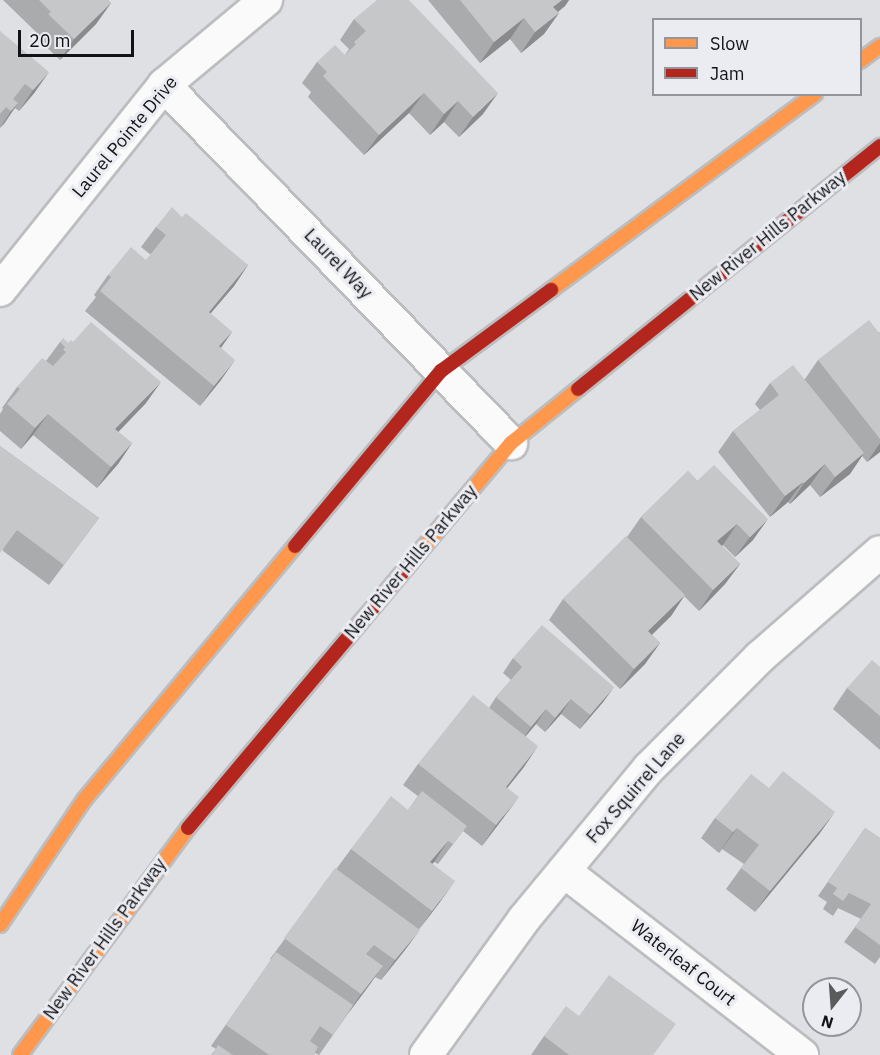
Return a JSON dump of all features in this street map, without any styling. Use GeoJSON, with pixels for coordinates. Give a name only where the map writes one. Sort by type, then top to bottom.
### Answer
{"type":"FeatureCollection","features":[{"type":"Feature","properties":{"kind":"street","name":"Laurel Pointe Drive"},"geometry":{"type":"LineString","coordinates":[[0,290],[164,85],[266,0]]}},
{"type":"Feature","properties":{"kind":"street"},"geometry":{"type":"LineString","coordinates":[[862,60],[880,46]]}},
{"type":"Feature","properties":{"kind":"street","name":"Laurel Way"},"geometry":{"type":"LineString","coordinates":[[164,85],[511,443]]}},
{"type":"Feature","properties":{"kind":"street"},"geometry":{"type":"LineString","coordinates":[[0,925],[84,800],[441,371],[812,96]]}},
{"type":"Feature","properties":{"kind":"street","name":"New River Hills Parkway"},"geometry":{"type":"LineString","coordinates":[[20,1055],[175,844],[511,443],[880,146]]}},
{"type":"Feature","properties":{"kind":"street","name":"Fox Squirrel Lane"},"geometry":{"type":"LineString","coordinates":[[426,1055],[524,919],[649,768],[760,657],[880,552]]}},
{"type":"Feature","properties":{"kind":"street","name":"Waterleaf Court"},"geometry":{"type":"LineString","coordinates":[[564,871],[802,1055]]}},
{"type":"Feature","properties":{"kind":"building"},"geometry":{"type":"Polygon","coordinates":[[[39,0],[108,0],[111,3],[74,39],[48,14],[51,12],[39,0]]]}},
{"type":"Feature","properties":{"kind":"building"},"geometry":{"type":"Polygon","coordinates":[[[377,0],[409,0],[498,93],[473,117],[458,101],[444,114],[424,93],[379,135],[323,76],[327,72],[317,62],[335,45],[345,55],[356,44],[354,42],[366,31],[354,19],[377,0]]]}},
{"type":"Feature","properties":{"kind":"building"},"geometry":{"type":"Polygon","coordinates":[[[460,0],[562,0],[553,7],[559,13],[535,32],[524,18],[494,42],[460,0]]]}},
{"type":"Feature","properties":{"kind":"building"},"geometry":{"type":"Polygon","coordinates":[[[0,31],[49,72],[33,90],[25,84],[13,99],[18,103],[11,111],[6,107],[0,114],[0,31]]]}},
{"type":"Feature","properties":{"kind":"building"},"geometry":{"type":"Polygon","coordinates":[[[172,207],[182,217],[186,213],[248,265],[209,312],[232,332],[219,346],[235,360],[214,386],[100,291],[111,277],[108,275],[131,247],[146,260],[166,235],[156,227],[172,207]]]}},
{"type":"Feature","properties":{"kind":"building"},"geometry":{"type":"Polygon","coordinates":[[[869,320],[880,332],[880,439],[818,360],[869,320]]]}},
{"type":"Feature","properties":{"kind":"building"},"geometry":{"type":"Polygon","coordinates":[[[91,322],[161,382],[115,429],[132,443],[111,467],[48,414],[35,428],[7,404],[20,389],[17,387],[42,358],[53,366],[66,352],[60,342],[63,338],[68,343],[71,340],[73,342],[91,322]]]}},
{"type":"Feature","properties":{"kind":"building"},"geometry":{"type":"Polygon","coordinates":[[[793,365],[864,453],[835,477],[825,464],[785,496],[733,431],[779,395],[770,383],[793,365]]]}},
{"type":"Feature","properties":{"kind":"building"},"geometry":{"type":"Polygon","coordinates":[[[0,446],[99,518],[64,565],[17,530],[0,553],[0,446]]]}},
{"type":"Feature","properties":{"kind":"building"},"geometry":{"type":"Polygon","coordinates":[[[714,465],[768,519],[750,537],[737,524],[717,541],[740,564],[713,590],[641,517],[688,471],[697,481],[714,465]]]}},
{"type":"Feature","properties":{"kind":"building"},"geometry":{"type":"Polygon","coordinates":[[[626,536],[685,595],[648,631],[660,643],[634,669],[563,599],[626,536]]]}},
{"type":"Feature","properties":{"kind":"building"},"geometry":{"type":"Polygon","coordinates":[[[542,625],[614,687],[590,715],[571,699],[555,718],[546,709],[531,727],[496,697],[522,667],[513,658],[542,625]]]}},
{"type":"Feature","properties":{"kind":"building"},"geometry":{"type":"Polygon","coordinates":[[[872,660],[880,667],[880,716],[847,688],[872,660]]]}},
{"type":"Feature","properties":{"kind":"building"},"geometry":{"type":"Polygon","coordinates":[[[473,695],[538,746],[506,787],[519,797],[496,825],[418,764],[473,695]]]}},
{"type":"Feature","properties":{"kind":"building"},"geometry":{"type":"Polygon","coordinates":[[[783,771],[835,812],[770,891],[741,868],[759,845],[737,828],[733,832],[715,818],[751,774],[769,788],[783,771]]]}},
{"type":"Feature","properties":{"kind":"building"},"geometry":{"type":"Polygon","coordinates":[[[422,791],[467,826],[453,844],[448,841],[430,862],[455,881],[432,911],[351,849],[391,796],[408,810],[422,791]]]}},
{"type":"Feature","properties":{"kind":"building"},"geometry":{"type":"Polygon","coordinates":[[[865,828],[880,838],[880,945],[855,927],[871,904],[849,893],[843,901],[833,894],[837,888],[828,882],[865,828]]]}},
{"type":"Feature","properties":{"kind":"building"},"geometry":{"type":"Polygon","coordinates":[[[335,868],[420,930],[395,960],[374,945],[366,954],[383,966],[361,994],[284,938],[335,868]]]}},
{"type":"Feature","properties":{"kind":"building"},"geometry":{"type":"Polygon","coordinates":[[[276,952],[353,1005],[333,1035],[320,1026],[310,1041],[318,1047],[315,1055],[269,1055],[226,1025],[276,952]]]}},
{"type":"Feature","properties":{"kind":"building"},"geometry":{"type":"Polygon","coordinates":[[[609,975],[676,1024],[653,1055],[569,1055],[544,1036],[566,1006],[579,1016],[609,975]]]}},
{"type":"Feature","properties":{"kind":"building"},"geometry":{"type":"Polygon","coordinates":[[[218,1045],[233,1055],[212,1055],[218,1045]]]}},
{"type":"Feature","properties":{"kind":"traffic: slow"},"geometry":{"type":"LineString","coordinates":[[862,60],[880,46]]}},
{"type":"Feature","properties":{"kind":"traffic: slow"},"geometry":{"type":"LineString","coordinates":[[551,290],[812,96]]}},
{"type":"Feature","properties":{"kind":"traffic: slow"},"geometry":{"type":"LineString","coordinates":[[407,567],[511,443],[578,389]]}},
{"type":"Feature","properties":{"kind":"traffic: slow"},"geometry":{"type":"LineString","coordinates":[[0,925],[84,800],[295,546]]}},
{"type":"Feature","properties":{"kind":"traffic: slow"},"geometry":{"type":"LineString","coordinates":[[20,1055],[188,828]]}},
{"type":"Feature","properties":{"kind":"traffic: jam"},"geometry":{"type":"LineString","coordinates":[[578,389],[880,146]]}},
{"type":"Feature","properties":{"kind":"traffic: jam"},"geometry":{"type":"LineString","coordinates":[[295,546],[441,371],[551,290]]}},
{"type":"Feature","properties":{"kind":"traffic: jam"},"geometry":{"type":"LineString","coordinates":[[188,828],[407,567]]}}]}
